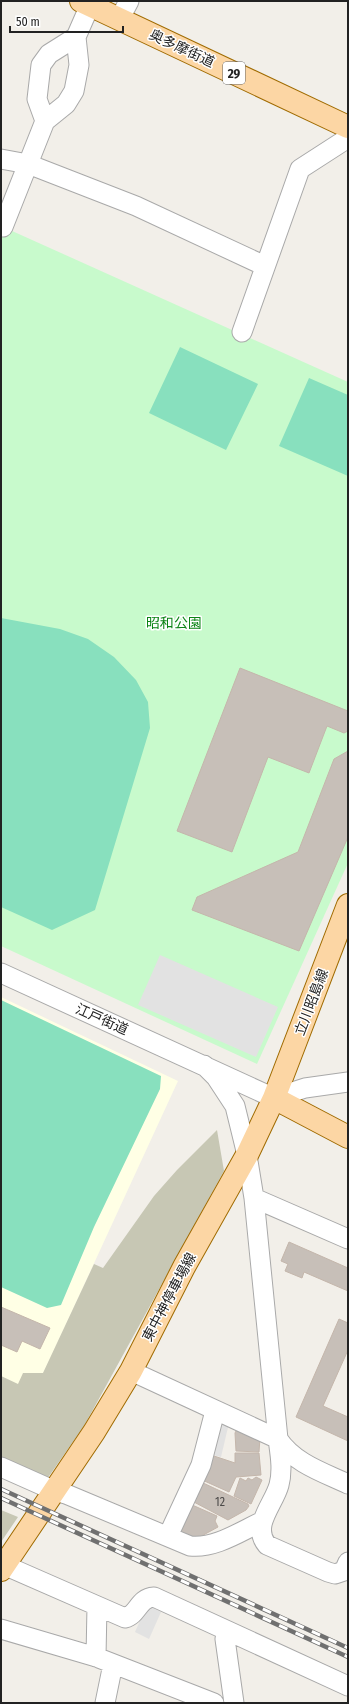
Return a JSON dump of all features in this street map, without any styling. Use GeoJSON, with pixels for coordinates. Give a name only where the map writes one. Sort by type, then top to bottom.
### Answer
{"type":"FeatureCollection","features":[{"type":"Feature","properties":{"kind":"main road","name":"奥多摩街道"},"geometry":{"type":"LineString","coordinates":[[86,3],[125,10],[348,126]]}},
{"type":"Feature","properties":{"kind":"main road","name":"立川昭島線"},"geometry":{"type":"LineString","coordinates":[[274,1098],[348,905]]}},
{"type":"Feature","properties":{"kind":"main road","name":"江戸街道"},"geometry":{"type":"LineString","coordinates":[[274,1098],[348,1137]]}},
{"type":"Feature","properties":{"kind":"main road","name":"東中神停車場線"},"geometry":{"type":"LineString","coordinates":[[55,1491],[94,1432],[131,1371],[184,1268],[246,1155],[274,1098]]}},
{"type":"Feature","properties":{"kind":"main road"},"geometry":{"type":"LineString","coordinates":[[3,1567],[55,1491]]}},
{"type":"Feature","properties":{"kind":"street"},"geometry":{"type":"LineString","coordinates":[[3,227],[45,121],[66,104],[74,91],[79,65],[76,37],[86,3]]}},
{"type":"Feature","properties":{"kind":"street"},"geometry":{"type":"LineString","coordinates":[[45,121],[37,99],[38,76],[41,65],[49,54],[76,37]]}},
{"type":"Feature","properties":{"kind":"street"},"geometry":{"type":"LineString","coordinates":[[242,332],[300,169],[348,138]]}},
{"type":"Feature","properties":{"kind":"street"},"geometry":{"type":"LineString","coordinates":[[1,159],[28,164],[136,206],[265,266]]}},
{"type":"Feature","properties":{"kind":"street","name":"江戸街道"},"geometry":{"type":"LineString","coordinates":[[1,973],[274,1098]]}},
{"type":"Feature","properties":{"kind":"street","name":"江戸街道"},"geometry":{"type":"LineString","coordinates":[[204,1065],[216,1077],[235,1106],[254,1198],[280,1456],[279,1486]]}},
{"type":"Feature","properties":{"kind":"street"},"geometry":{"type":"LineString","coordinates":[[274,1098],[305,1088],[348,1082]]}},
{"type":"Feature","properties":{"kind":"street"},"geometry":{"type":"LineString","coordinates":[[254,1198],[348,1239]]}},
{"type":"Feature","properties":{"kind":"street"},"geometry":{"type":"LineString","coordinates":[[131,1371],[278,1439],[284,1448],[294,1458],[312,1468],[348,1484]]}},
{"type":"Feature","properties":{"kind":"street"},"geometry":{"type":"LineString","coordinates":[[168,1536],[201,1465],[215,1411]]}},
{"type":"Feature","properties":{"kind":"street"},"geometry":{"type":"LineString","coordinates":[[1,1467],[55,1491],[66,1494],[190,1546],[200,1547],[263,1521]]}},
{"type":"Feature","properties":{"kind":"street"},"geometry":{"type":"LineString","coordinates":[[312,1468],[287,1476],[279,1486],[263,1521],[260,1531],[261,1539],[266,1545],[336,1574],[344,1571],[348,1562]]}},
{"type":"Feature","properties":{"kind":"street"},"geometry":{"type":"LineString","coordinates":[[3,1567],[125,1618],[130,1617],[142,1600],[147,1597],[154,1597],[348,1686]]}},
{"type":"Feature","properties":{"kind":"street"},"geometry":{"type":"LineString","coordinates":[[96,1657],[97,1606]]}},
{"type":"Feature","properties":{"kind":"street"},"geometry":{"type":"LineString","coordinates":[[1,1629],[96,1657],[214,1703]]}},
{"type":"Feature","properties":{"kind":"street"},"geometry":{"type":"LineString","coordinates":[[226,1631],[225,1639],[234,1703]]}},
{"type":"Feature","properties":{"kind":"street"},"geometry":{"type":"LineString","coordinates":[[106,1703],[113,1664]]}},
{"type":"Feature","properties":{"kind":"shaded area"},"geometry":{"type":"Polygon","coordinates":[[[160,955],[278,1007],[256,1057],[138,1005],[160,955]]]}},
{"type":"Feature","properties":{"kind":"shaded area"},"geometry":{"type":"Polygon","coordinates":[[[1,997],[178,1081],[43,1374],[24,1373],[18,1385],[1,1376],[1,997]]]}},
{"type":"Feature","properties":{"kind":"shaded area"},"geometry":{"type":"Polygon","coordinates":[[[217,1130],[224,1171],[84,1426],[47,1479],[1,1459],[1,1376],[18,1384],[23,1373],[43,1373],[94,1264],[103,1268],[154,1196],[177,1170],[217,1130]]]}},
{"type":"Feature","properties":{"kind":"shaded area"},"geometry":{"type":"Polygon","coordinates":[[[219,1420],[229,1423],[221,1457],[209,1454],[219,1420]]]}},
{"type":"Feature","properties":{"kind":"shaded area"},"geometry":{"type":"Polygon","coordinates":[[[1,1510],[18,1517],[1,1542],[1,1510]]]}},
{"type":"Feature","properties":{"kind":"shaded area"},"geometry":{"type":"Polygon","coordinates":[[[147,1605],[161,1612],[149,1639],[135,1632],[147,1605]]]}},
{"type":"Feature","properties":{"kind":"green space","name":"昭和公園"},"geometry":{"type":"Polygon","coordinates":[[[1,226],[348,382],[348,863],[257,1064],[1,946],[1,226]]]}},
{"type":"Feature","properties":{"kind":"green space"},"geometry":{"type":"Polygon","coordinates":[[[180,347],[258,384],[226,450],[149,413],[180,347]]]}},
{"type":"Feature","properties":{"kind":"green space"},"geometry":{"type":"Polygon","coordinates":[[[309,378],[348,395],[348,476],[279,446],[309,378]]]}},
{"type":"Feature","properties":{"kind":"green space"},"geometry":{"type":"Polygon","coordinates":[[[1,618],[60,629],[88,639],[114,657],[136,680],[148,702],[150,728],[95,910],[52,930],[1,907],[1,618]]]}},
{"type":"Feature","properties":{"kind":"green space"},"geometry":{"type":"Polygon","coordinates":[[[1,1000],[161,1076],[160,1089],[94,1227],[61,1305],[47,1308],[1,1287],[1,1000]]]}},
{"type":"Feature","properties":{"kind":"building"},"geometry":{"type":"Polygon","coordinates":[[[240,668],[348,711],[348,731],[344,733],[327,726],[309,773],[268,757],[232,852],[177,831],[240,668]]]}},
{"type":"Feature","properties":{"kind":"building"},"geometry":{"type":"Polygon","coordinates":[[[348,751],[348,837],[299,951],[192,910],[197,897],[298,852],[334,759],[348,751]]]}},
{"type":"Feature","properties":{"kind":"building"},"geometry":{"type":"Polygon","coordinates":[[[289,1242],[348,1268],[348,1291],[304,1272],[302,1278],[285,1271],[288,1264],[281,1261],[289,1242]]]}},
{"type":"Feature","properties":{"kind":"building"},"geometry":{"type":"Polygon","coordinates":[[[1,1307],[50,1328],[40,1349],[22,1341],[17,1352],[1,1345],[1,1307]]]}},
{"type":"Feature","properties":{"kind":"building"},"geometry":{"type":"Polygon","coordinates":[[[339,1319],[348,1323],[348,1350],[323,1406],[348,1417],[348,1441],[296,1417],[339,1319]]]}},
{"type":"Feature","properties":{"kind":"building"},"geometry":{"type":"Polygon","coordinates":[[[237,1429],[260,1438],[259,1452],[236,1451],[235,1433],[237,1429]]]}},
{"type":"Feature","properties":{"kind":"building"},"geometry":{"type":"Polygon","coordinates":[[[235,1453],[259,1453],[261,1475],[236,1477],[229,1492],[200,1479],[211,1455],[235,1463],[235,1453]]]}},
{"type":"Feature","properties":{"kind":"building"},"geometry":{"type":"Polygon","coordinates":[[[256,1477],[262,1480],[251,1504],[234,1496],[240,1478],[246,1481],[248,1478],[252,1480],[256,1477]]]}},
{"type":"Feature","properties":{"kind":"building"},"geometry":{"type":"Polygon","coordinates":[[[201,1482],[248,1504],[249,1506],[246,1510],[228,1520],[192,1501],[201,1482]]]}},
{"type":"Feature","properties":{"kind":"building"},"geometry":{"type":"Polygon","coordinates":[[[190,1504],[217,1516],[215,1521],[218,1527],[196,1539],[176,1530],[190,1504]]]}},
{"type":"Feature","properties":{"kind":"railway"},"geometry":{"type":"LineString","coordinates":[[1,1489],[348,1648]]}},
{"type":"Feature","properties":{"kind":"railway"},"geometry":{"type":"LineString","coordinates":[[1,1498],[348,1657]]}}]}
